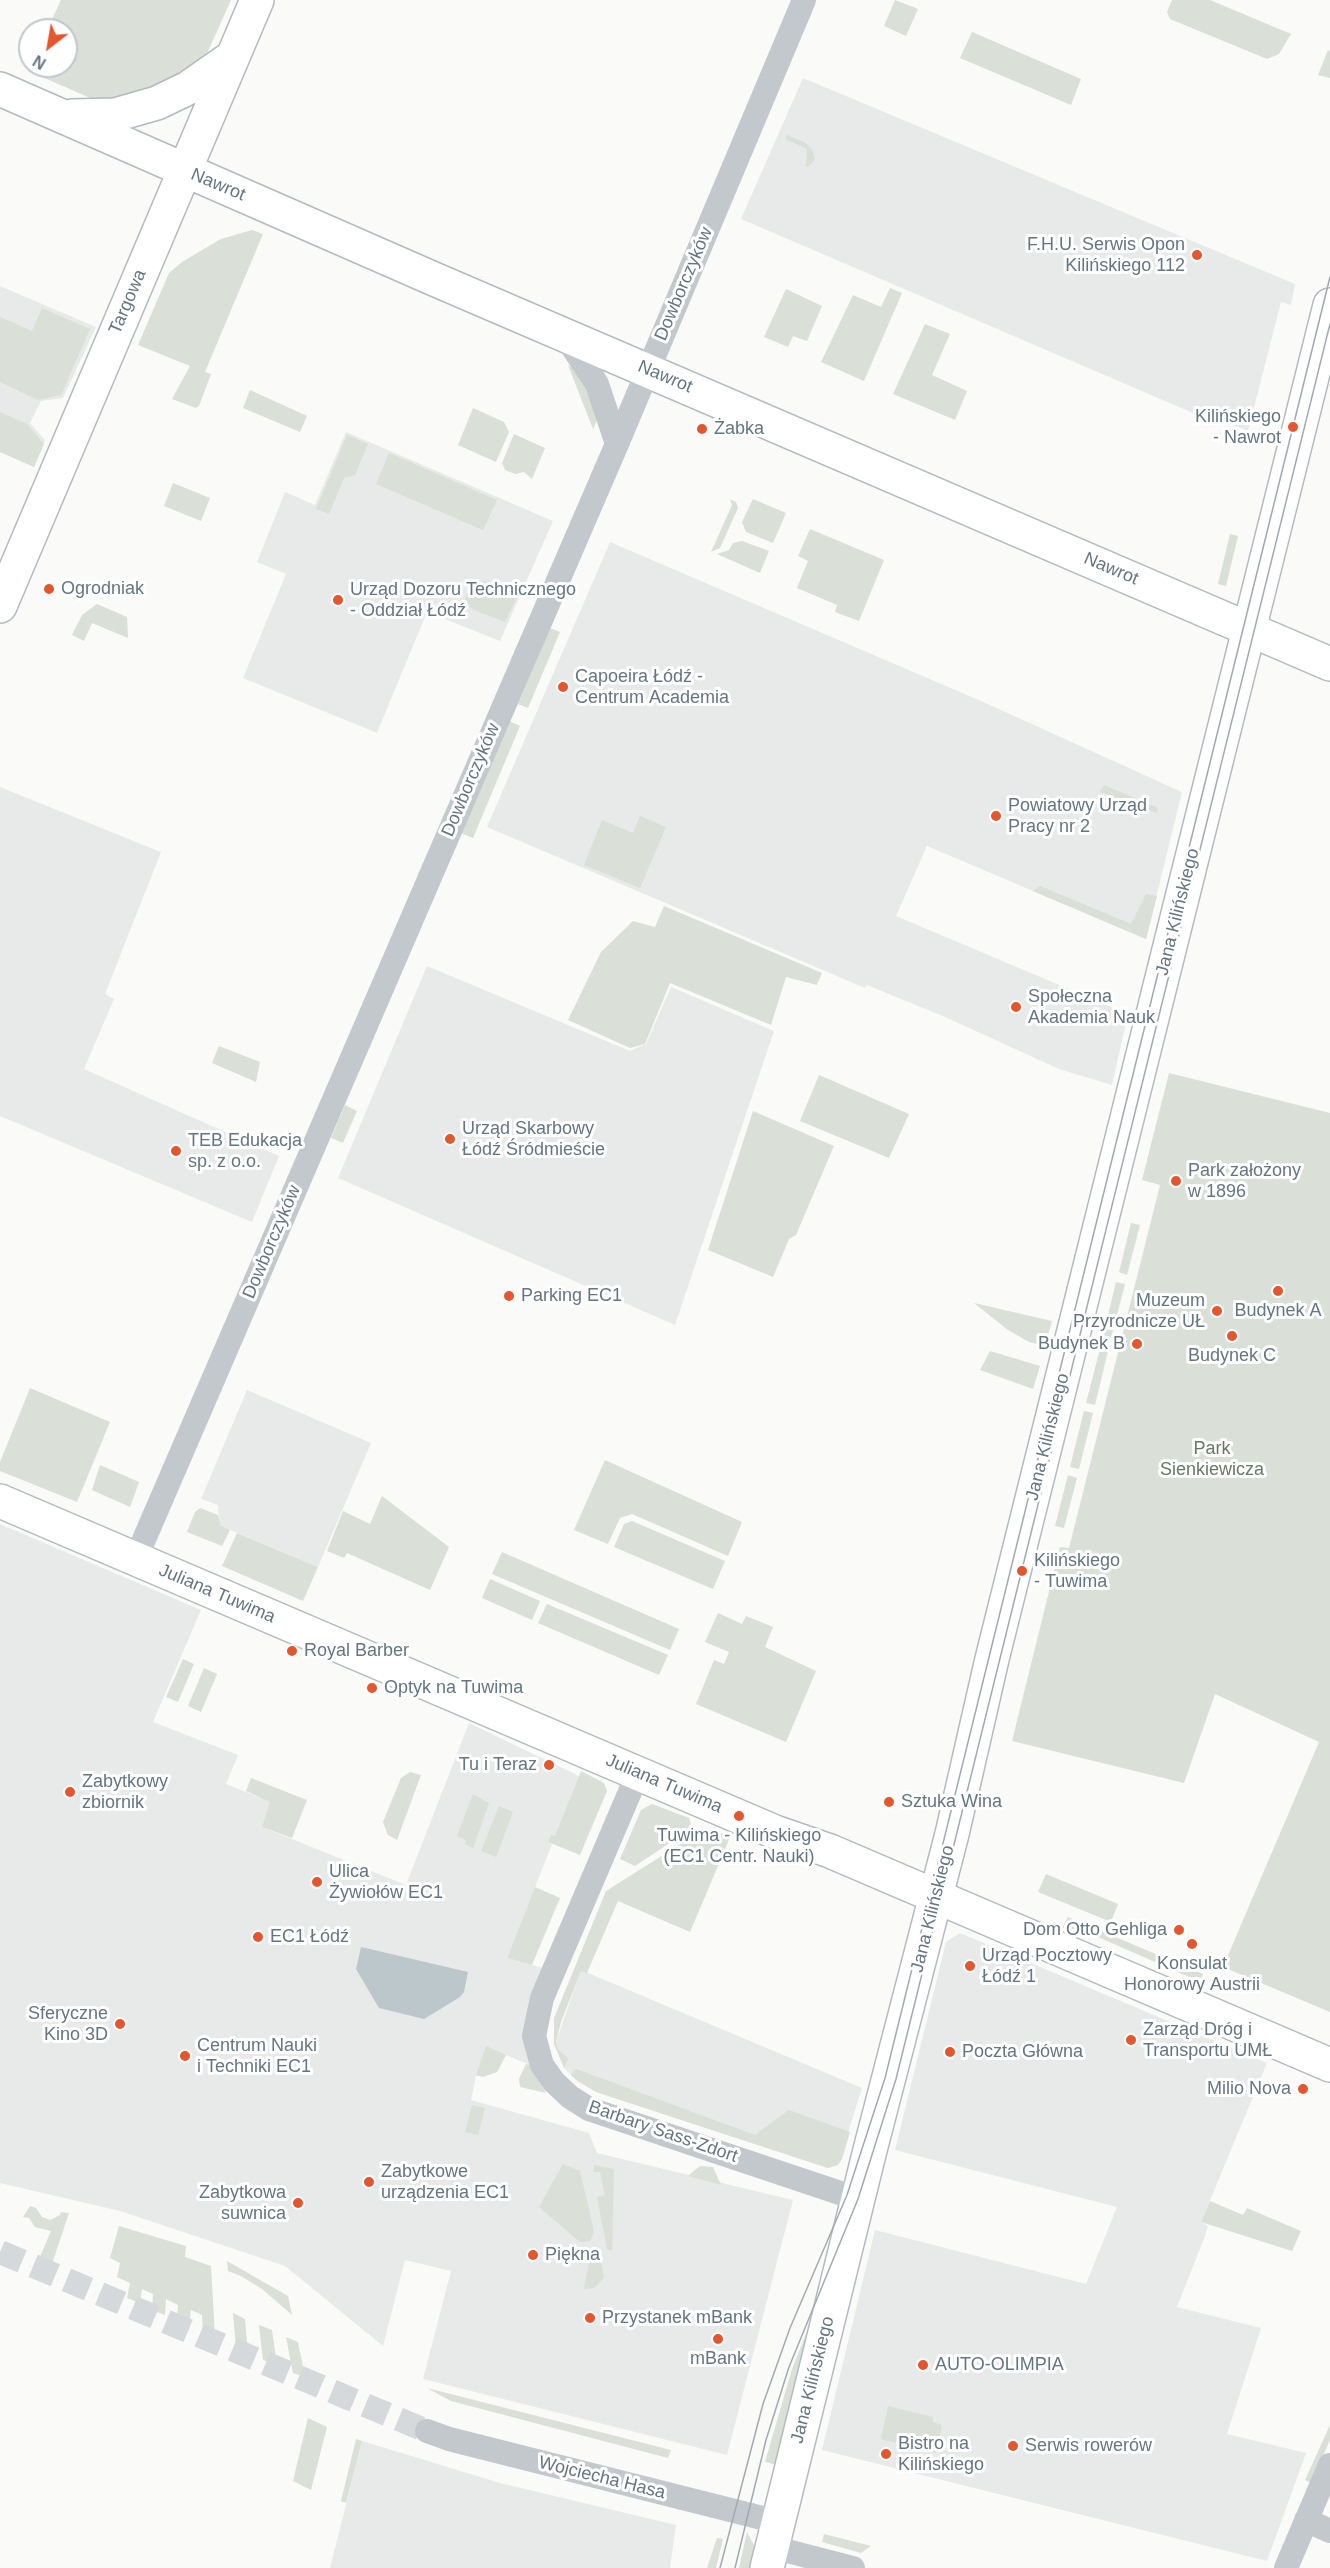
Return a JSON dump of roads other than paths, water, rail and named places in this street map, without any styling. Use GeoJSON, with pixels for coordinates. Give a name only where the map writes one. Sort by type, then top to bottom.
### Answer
{"type":"FeatureCollection","features":[{"type":"Feature","properties":{"kind":"street","name":"Targowa"},"geometry":{"type":"LineString","coordinates":[[0,606],[257,0]]}},
{"type":"Feature","properties":{"kind":"street","name":"Dowborczyków"},"geometry":{"type":"LineString","coordinates":[[136,1558],[617,444],[804,0]]}},
{"type":"Feature","properties":{"kind":"street"},"geometry":{"type":"LineString","coordinates":[[63,116],[115,115],[149,106],[188,88],[232,57]]}},
{"type":"Feature","properties":{"kind":"street","name":"Nawrot"},"geometry":{"type":"LineString","coordinates":[[0,88],[184,170],[1330,664]]}},
{"type":"Feature","properties":{"kind":"street","name":"Jana Kilińskiego"},"geometry":{"type":"LineString","coordinates":[[772,2546],[936,1897],[1249,628],[1328,319]]}},
{"type":"Feature","properties":{"kind":"street"},"geometry":{"type":"LineString","coordinates":[[564,334],[597,384],[617,444]]}},
{"type":"Feature","properties":{"kind":"street","name":"Juliana Tuwima"},"geometry":{"type":"LineString","coordinates":[[0,1501],[1330,2065]]}},
{"type":"Feature","properties":{"kind":"street","name":"Barbary Sass-Zdort"},"geometry":{"type":"LineString","coordinates":[[638,1773],[542,1998],[534,2036],[542,2065],[554,2082],[588,2109],[858,2199]]}},
{"type":"Feature","properties":{"kind":"street","name":"Wojciecha Hasa"},"geometry":{"type":"LineString","coordinates":[[427,2431],[772,2546],[853,2568]]}},
{"type":"Feature","properties":{"kind":"street"},"geometry":{"type":"LineString","coordinates":[[1286,2568],[1330,2465]]}},
{"type":"Feature","properties":{"kind":"street"},"geometry":{"type":"LineString","coordinates":[[1306,2520],[1330,2531]]}},
{"type":"Feature","properties":{"kind":"tunnel"},"geometry":{"type":"LineString","coordinates":[[0,2252],[427,2431]]}},
{"type":"Feature","properties":{"kind":"tram line"},"geometry":{"type":"LineString","coordinates":[[720,2568],[763,2404],[790,2328],[847,2195],[885,2078],[1330,277]]}},
{"type":"Feature","properties":{"kind":"tram line"},"geometry":{"type":"LineString","coordinates":[[735,2568],[766,2440],[789,2367],[858,2199],[896,2079],[1330,324]]}},
{"type":"Feature","properties":{"kind":"place","name":"F.H.U. Serwis Opon Kilińskiego 112"},"geometry":{"type":"Point","coordinates":[1197,255]}},
{"type":"Feature","properties":{"kind":"place","name":"Kilińskiego - Nawrot"},"geometry":{"type":"Point","coordinates":[1293,427]}},
{"type":"Feature","properties":{"kind":"place","name":"Żabka"},"geometry":{"type":"Point","coordinates":[702,429]}},
{"type":"Feature","properties":{"kind":"place","name":"Ogrodniak"},"geometry":{"type":"Point","coordinates":[49,589]}},
{"type":"Feature","properties":{"kind":"place","name":"Urząd Dozoru Technicznego - Oddział Łódź"},"geometry":{"type":"Point","coordinates":[338,600]}},
{"type":"Feature","properties":{"kind":"place","name":"Capoeira Łódź - Centrum Academia"},"geometry":{"type":"Point","coordinates":[563,687]}},
{"type":"Feature","properties":{"kind":"place","name":"Powiatowy Urząd Pracy nr 2"},"geometry":{"type":"Point","coordinates":[996,816]}},
{"type":"Feature","properties":{"kind":"place","name":"Społeczna Akademia Nauk"},"geometry":{"type":"Point","coordinates":[1016,1007]}},
{"type":"Feature","properties":{"kind":"place","name":"Urząd Skarbowy Łódź Śródmieście"},"geometry":{"type":"Point","coordinates":[450,1139]}},
{"type":"Feature","properties":{"kind":"place","name":"TEB Edukacja sp. z o.o."},"geometry":{"type":"Point","coordinates":[176,1151]}},
{"type":"Feature","properties":{"kind":"place","name":"Park założony w 1896"},"geometry":{"type":"Point","coordinates":[1176,1181]}},
{"type":"Feature","properties":{"kind":"place","name":"Budynek A"},"geometry":{"type":"Point","coordinates":[1278,1291]}},
{"type":"Feature","properties":{"kind":"place","name":"Parking EC1"},"geometry":{"type":"Point","coordinates":[509,1296]}},
{"type":"Feature","properties":{"kind":"place","name":"Muzeum Przyrodnicze UŁ"},"geometry":{"type":"Point","coordinates":[1217,1311]}},
{"type":"Feature","properties":{"kind":"place","name":"Budynek C"},"geometry":{"type":"Point","coordinates":[1232,1336]}},
{"type":"Feature","properties":{"kind":"place","name":"Budynek B"},"geometry":{"type":"Point","coordinates":[1137,1344]}},
{"type":"Feature","properties":{"kind":"place","name":"Kilińskiego - Tuwima"},"geometry":{"type":"Point","coordinates":[1022,1571]}},
{"type":"Feature","properties":{"kind":"place","name":"Royal Barber"},"geometry":{"type":"Point","coordinates":[292,1651]}},
{"type":"Feature","properties":{"kind":"place","name":"Optyk na Tuwima"},"geometry":{"type":"Point","coordinates":[372,1688]}},
{"type":"Feature","properties":{"kind":"place","name":"Tu i Teraz"},"geometry":{"type":"Point","coordinates":[549,1765]}},
{"type":"Feature","properties":{"kind":"place","name":"Zabytkowy zbiornik"},"geometry":{"type":"Point","coordinates":[70,1792]}},
{"type":"Feature","properties":{"kind":"place","name":"Sztuka Wina"},"geometry":{"type":"Point","coordinates":[889,1802]}},
{"type":"Feature","properties":{"kind":"place","name":"Tuwima - Kilińskiego (EC1 Centr. Nauki)"},"geometry":{"type":"Point","coordinates":[739,1816]}},
{"type":"Feature","properties":{"kind":"place","name":"Ulica Żywiołów EC1"},"geometry":{"type":"Point","coordinates":[317,1882]}},
{"type":"Feature","properties":{"kind":"place","name":"Dom Otto Gehliga"},"geometry":{"type":"Point","coordinates":[1179,1930]}},
{"type":"Feature","properties":{"kind":"place","name":"EC1 Łódź"},"geometry":{"type":"Point","coordinates":[258,1937]}},
{"type":"Feature","properties":{"kind":"place","name":"Konsulat Honorowy Austrii"},"geometry":{"type":"Point","coordinates":[1192,1944]}},
{"type":"Feature","properties":{"kind":"place","name":"Urząd Pocztowy Łódź 1"},"geometry":{"type":"Point","coordinates":[970,1966]}},
{"type":"Feature","properties":{"kind":"place","name":"Sferyczne Kino 3D"},"geometry":{"type":"Point","coordinates":[120,2024]}},
{"type":"Feature","properties":{"kind":"place","name":"Zarząd Dróg i Transportu UMŁ"},"geometry":{"type":"Point","coordinates":[1131,2040]}},
{"type":"Feature","properties":{"kind":"place","name":"Poczta Główna"},"geometry":{"type":"Point","coordinates":[950,2052]}},
{"type":"Feature","properties":{"kind":"place","name":"Centrum Nauki i Techniki EC1"},"geometry":{"type":"Point","coordinates":[185,2056]}},
{"type":"Feature","properties":{"kind":"place","name":"Milio Nova"},"geometry":{"type":"Point","coordinates":[1303,2089]}},
{"type":"Feature","properties":{"kind":"place","name":"Zabytkowe urządzenia EC1"},"geometry":{"type":"Point","coordinates":[369,2182]}},
{"type":"Feature","properties":{"kind":"place","name":"Zabytkowa suwnica"},"geometry":{"type":"Point","coordinates":[298,2203]}},
{"type":"Feature","properties":{"kind":"place","name":"Piękna"},"geometry":{"type":"Point","coordinates":[533,2255]}},
{"type":"Feature","properties":{"kind":"place","name":"Przystanek mBank"},"geometry":{"type":"Point","coordinates":[590,2318]}},
{"type":"Feature","properties":{"kind":"place","name":"mBank"},"geometry":{"type":"Point","coordinates":[718,2339]}},
{"type":"Feature","properties":{"kind":"place","name":"AUTO-OLIMPIA"},"geometry":{"type":"Point","coordinates":[923,2365]}},
{"type":"Feature","properties":{"kind":"place","name":"Serwis rowerów"},"geometry":{"type":"Point","coordinates":[1013,2446]}},
{"type":"Feature","properties":{"kind":"place","name":"Bistro na Kilińskiego"},"geometry":{"type":"Point","coordinates":[886,2454]}},
{"type":"Feature","properties":{"kind":"park label","name":"Park Sienkiewicza"},"geometry":{"type":"Point","coordinates":[1212,1459]}}]}
